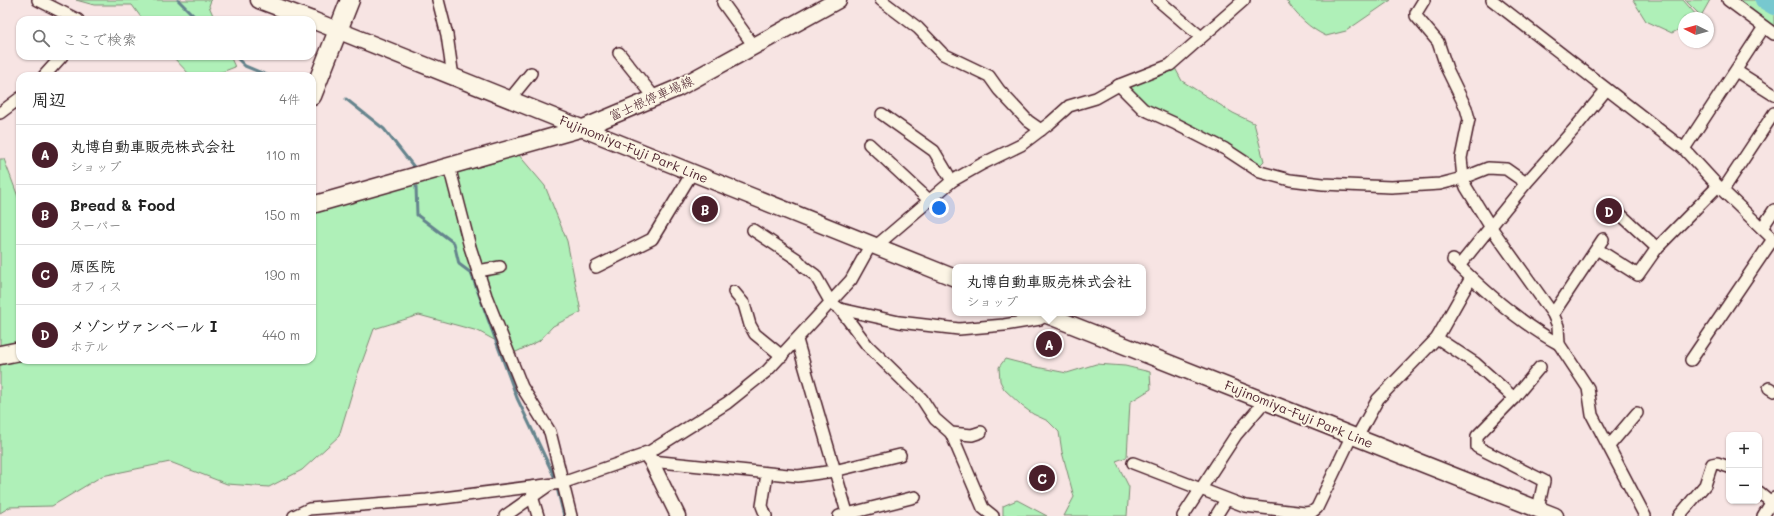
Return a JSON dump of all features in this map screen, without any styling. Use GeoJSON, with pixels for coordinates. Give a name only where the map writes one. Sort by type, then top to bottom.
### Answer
{"type":"FeatureCollection","features":[{"type":"Feature","properties":{"kind":"highway"},"geometry":{"type":"LineString","coordinates":[[316,86],[350,0]]}},
{"type":"Feature","properties":{"kind":"highway"},"geometry":{"type":"LineString","coordinates":[[0,355],[16,352]]}},
{"type":"Feature","properties":{"kind":"main road","name":"富士根停車場線"},"geometry":{"type":"LineString","coordinates":[[316,204],[583,128],[678,88],[838,0]]}},
{"type":"Feature","properties":{"kind":"main road","name":"Fujinomiya-Fuji Park Line"},"geometry":{"type":"LineString","coordinates":[[267,1],[303,16]]}},
{"type":"Feature","properties":{"kind":"main road","name":"Fujinomiya-Fuji Park Line"},"geometry":{"type":"LineString","coordinates":[[316,21],[952,277]]}},
{"type":"Feature","properties":{"kind":"main road","name":"Fujinomiya-Fuji Park Line"},"geometry":{"type":"LineString","coordinates":[[1049,316],[1555,516]]}},
{"type":"Feature","properties":{"kind":"street"},"geometry":{"type":"LineString","coordinates":[[38,0],[70,16]]}},
{"type":"Feature","properties":{"kind":"street"},"geometry":{"type":"LineString","coordinates":[[438,0],[447,35],[453,77]]}},
{"type":"Feature","properties":{"kind":"street"},"geometry":{"type":"LineString","coordinates":[[881,0],[918,28],[943,54],[989,76],[999,90],[1028,121],[1041,130]]}},
{"type":"Feature","properties":{"kind":"street"},"geometry":{"type":"LineString","coordinates":[[1158,0],[1201,37]]}},
{"type":"Feature","properties":{"kind":"street"},"geometry":{"type":"LineString","coordinates":[[294,516],[309,509],[427,500],[556,483],[649,458],[727,403],[767,372],[797,340],[836,306],[874,245],[930,201],[952,181],[1021,145],[1069,106],[1096,98],[1119,85],[1170,65],[1244,0]]}},
{"type":"Feature","properties":{"kind":"street"},"geometry":{"type":"LineString","coordinates":[[1424,0],[1416,13],[1416,16],[1438,42],[1447,69],[1466,108],[1469,119],[1460,158],[1463,178],[1490,226],[1553,314],[1558,326],[1559,344]]}},
{"type":"Feature","properties":{"kind":"street"},"geometry":{"type":"LineString","coordinates":[[1492,0],[1606,90],[1684,149],[1720,188],[1774,240],[1691,360]]}},
{"type":"Feature","properties":{"kind":"street"},"geometry":{"type":"LineString","coordinates":[[1728,0],[1774,34]]}},
{"type":"Feature","properties":{"kind":"street"},"geometry":{"type":"LineString","coordinates":[[723,3],[754,46]]}},
{"type":"Feature","properties":{"kind":"street"},"geometry":{"type":"LineString","coordinates":[[1684,149],[1764,27]]}},
{"type":"Feature","properties":{"kind":"street"},"geometry":{"type":"LineString","coordinates":[[619,52],[655,98]]}},
{"type":"Feature","properties":{"kind":"street"},"geometry":{"type":"LineString","coordinates":[[48,72],[58,60]]}},
{"type":"Feature","properties":{"kind":"street"},"geometry":{"type":"LineString","coordinates":[[1736,71],[1774,95]]}},
{"type":"Feature","properties":{"kind":"street"},"geometry":{"type":"LineString","coordinates":[[510,99],[531,73]]}},
{"type":"Feature","properties":{"kind":"street"},"geometry":{"type":"LineString","coordinates":[[1119,85],[1143,109],[1225,149],[1260,172],[1290,180],[1323,184],[1391,187],[1440,184],[1463,178],[1488,168],[1506,169],[1526,183]]}},
{"type":"Feature","properties":{"kind":"street"},"geometry":{"type":"LineString","coordinates":[[1606,90],[1575,128],[1456,263],[1471,278],[1535,331],[1559,344],[1588,388],[1592,415],[1645,516]]}},
{"type":"Feature","properties":{"kind":"street"},"geometry":{"type":"LineString","coordinates":[[0,113],[16,101]]}},
{"type":"Feature","properties":{"kind":"street"},"geometry":{"type":"LineString","coordinates":[[1597,249],[1638,275],[1658,248],[1720,188],[1774,113]]}},
{"type":"Feature","properties":{"kind":"street"},"geometry":{"type":"LineString","coordinates":[[882,114],[934,152],[952,181]]}},
{"type":"Feature","properties":{"kind":"street"},"geometry":{"type":"LineString","coordinates":[[869,144],[930,201]]}},
{"type":"Feature","properties":{"kind":"street"},"geometry":{"type":"LineString","coordinates":[[449,166],[486,296],[522,387],[550,432],[556,483],[571,516]]}},
{"type":"Feature","properties":{"kind":"street"},"geometry":{"type":"LineString","coordinates":[[596,267],[652,239],[692,173]]}},
{"type":"Feature","properties":{"kind":"street"},"geometry":{"type":"LineString","coordinates":[[1762,228],[1774,210]]}},
{"type":"Feature","properties":{"kind":"street"},"geometry":{"type":"LineString","coordinates":[[1619,214],[1658,248]]}},
{"type":"Feature","properties":{"kind":"street"},"geometry":{"type":"LineString","coordinates":[[753,230],[797,259],[804,267],[815,275],[836,306],[867,345],[922,399],[935,419],[950,433],[983,508],[993,516]]}},
{"type":"Feature","properties":{"kind":"street"},"geometry":{"type":"LineString","coordinates":[[1553,314],[1603,239]]}},
{"type":"Feature","properties":{"kind":"street"},"geometry":{"type":"LineString","coordinates":[[478,271],[500,267]]}},
{"type":"Feature","properties":{"kind":"street"},"geometry":{"type":"LineString","coordinates":[[1133,463],[1200,488],[1226,500],[1245,506],[1305,513],[1312,512],[1317,508],[1354,436],[1378,399],[1437,338],[1471,278]]}},
{"type":"Feature","properties":{"kind":"street"},"geometry":{"type":"LineString","coordinates":[[734,292],[744,304],[750,325],[755,334],[782,356]]}},
{"type":"Feature","properties":{"kind":"street"},"geometry":{"type":"LineString","coordinates":[[836,306],[899,322],[959,329],[1004,325],[1040,319],[1042,316]]}},
{"type":"Feature","properties":{"kind":"street"},"geometry":{"type":"LineString","coordinates":[[1437,338],[1475,363],[1514,398]]}},
{"type":"Feature","properties":{"kind":"street"},"geometry":{"type":"LineString","coordinates":[[797,340],[845,515],[915,498]]}},
{"type":"Feature","properties":{"kind":"street"},"geometry":{"type":"LineString","coordinates":[[1538,509],[1544,481],[1477,447],[1477,436],[1514,398],[1540,367]]}},
{"type":"Feature","properties":{"kind":"street"},"geometry":{"type":"LineString","coordinates":[[1183,516],[1236,435],[1260,408],[1264,400]]}},
{"type":"Feature","properties":{"kind":"street"},"geometry":{"type":"LineString","coordinates":[[1609,446],[1637,413]]}},
{"type":"Feature","properties":{"kind":"street"},"geometry":{"type":"LineString","coordinates":[[950,433],[972,435],[981,432]]}},
{"type":"Feature","properties":{"kind":"street"},"geometry":{"type":"LineString","coordinates":[[649,458],[767,474],[798,476],[834,471],[900,455]]}},
{"type":"Feature","properties":{"kind":"street"},"geometry":{"type":"LineString","coordinates":[[649,458],[678,516]]}},
{"type":"Feature","properties":{"kind":"street"},"geometry":{"type":"LineString","coordinates":[[1679,516],[1705,485],[1712,464],[1717,463],[1726,466]]}},
{"type":"Feature","properties":{"kind":"street"},"geometry":{"type":"LineString","coordinates":[[766,516],[762,506],[767,474]]}},
{"type":"Feature","properties":{"kind":"street"},"geometry":{"type":"LineString","coordinates":[[505,516],[532,496],[556,483]]}},
{"type":"Feature","properties":{"kind":"street"},"geometry":{"type":"LineString","coordinates":[[1762,494],[1773,500],[1763,516]]}},
{"type":"Feature","properties":{"kind":"street"},"geometry":{"type":"LineString","coordinates":[[532,496],[538,516]]}},
{"type":"Feature","properties":{"kind":"street"},"geometry":{"type":"LineString","coordinates":[[1216,516],[1226,500]]}},
{"type":"Feature","properties":{"kind":"green space"},"geometry":{"type":"Polygon","coordinates":[[[76,0],[211,0],[209,6],[213,16],[140,16],[132,5],[94,5],[76,0]]]}},
{"type":"Feature","properties":{"kind":"green space"},"geometry":{"type":"Polygon","coordinates":[[[1286,0],[1391,0],[1346,31],[1326,36],[1304,21],[1286,0]]]}},
{"type":"Feature","properties":{"kind":"green space"},"geometry":{"type":"Polygon","coordinates":[[[1633,0],[1683,0],[1694,12],[1678,12],[1678,30],[1672,33],[1646,21],[1633,0]]]}},
{"type":"Feature","properties":{"kind":"green space"},"geometry":{"type":"Polygon","coordinates":[[[1685,0],[1710,0],[1703,12],[1697,12],[1685,0]]]}},
{"type":"Feature","properties":{"kind":"green space"},"geometry":{"type":"Polygon","coordinates":[[[1739,0],[1774,0],[1774,26],[1739,0]]]}},
{"type":"Feature","properties":{"kind":"green space"},"geometry":{"type":"Polygon","coordinates":[[[176,60],[232,60],[235,67],[222,72],[187,72],[176,60]]]}},
{"type":"Feature","properties":{"kind":"green space"},"geometry":{"type":"Polygon","coordinates":[[[1175,68],[1182,81],[1233,113],[1254,123],[1264,161],[1258,167],[1143,103],[1128,87],[1175,68]]]}},
{"type":"Feature","properties":{"kind":"green space"},"geometry":{"type":"Polygon","coordinates":[[[518,154],[545,186],[567,241],[581,312],[553,326],[539,341],[516,352],[478,331],[419,315],[374,329],[357,376],[339,436],[302,470],[269,487],[227,484],[170,462],[102,476],[52,506],[10,507],[0,513],[0,159],[4,159],[16,191],[16,364],[316,364],[316,213],[497,162],[518,154]]]}},
{"type":"Feature","properties":{"kind":"green space"},"geometry":{"type":"Polygon","coordinates":[[[1005,359],[1067,373],[1096,364],[1125,366],[1150,372],[1151,389],[1130,402],[1127,457],[1116,461],[1129,487],[1127,516],[1064,516],[1074,497],[1062,452],[1059,432],[1048,421],[1033,414],[1022,406],[1004,389],[1000,381],[999,367],[1005,359]]]}},
{"type":"Feature","properties":{"kind":"green space"},"geometry":{"type":"Polygon","coordinates":[[[1017,500],[1047,516],[1003,516],[1003,506],[1017,500]]]}},
{"type":"Feature","properties":{"kind":"waterway"},"geometry":{"type":"LineString","coordinates":[[178,0],[194,16]]}},
{"type":"Feature","properties":{"kind":"waterway"},"geometry":{"type":"LineString","coordinates":[[1764,0],[1774,6]]}},
{"type":"Feature","properties":{"kind":"waterway"},"geometry":{"type":"LineString","coordinates":[[239,60],[245,66],[259,72]]}},
{"type":"Feature","properties":{"kind":"waterway"},"geometry":{"type":"LineString","coordinates":[[346,99],[384,129],[414,167]]}},
{"type":"Feature","properties":{"kind":"waterway"},"geometry":{"type":"LineString","coordinates":[[416,187],[417,215],[454,243],[459,264],[471,273],[517,398],[554,476],[564,516]]}},
{"type":"Feature","properties":{"kind":"place","name":"Bread & Food"},"geometry":{"type":"Point","coordinates":[705,209]}},
{"type":"Feature","properties":{"kind":"place","name":"メゾンヴァンベール I"},"geometry":{"type":"Point","coordinates":[1609,211]}},
{"type":"Feature","properties":{"kind":"place","name":"丸博自動車販売株式会社"},"geometry":{"type":"Point","coordinates":[1049,344]}},
{"type":"Feature","properties":{"kind":"place","name":"原医院"},"geometry":{"type":"Point","coordinates":[1042,478]}}]}
